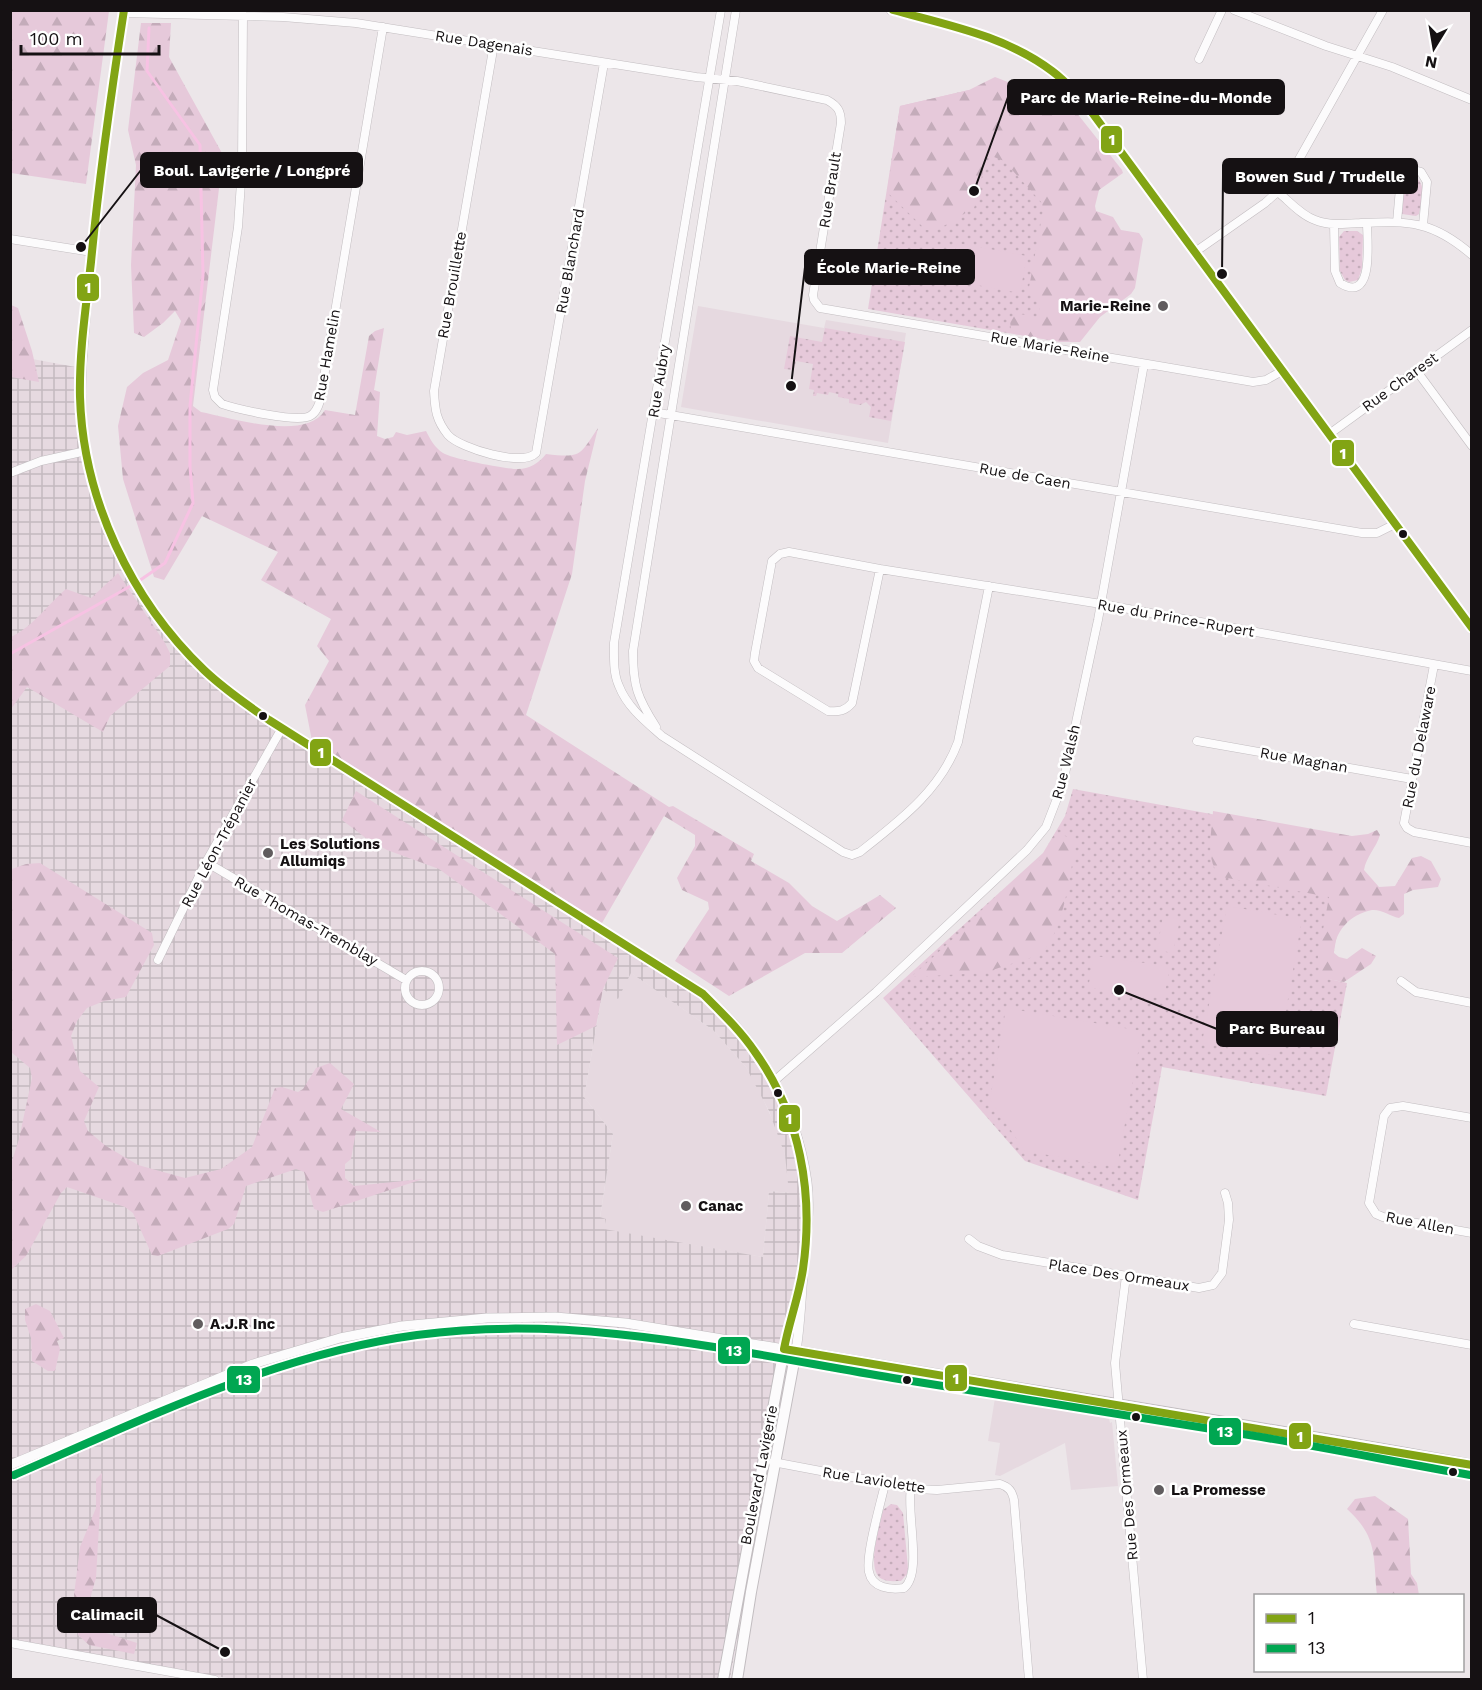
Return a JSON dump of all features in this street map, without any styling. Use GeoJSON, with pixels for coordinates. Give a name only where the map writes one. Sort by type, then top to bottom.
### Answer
{"type":"FeatureCollection","features":[{"type":"Feature","properties":{"kind":"main road"},"geometry":{"type":"LineString","coordinates":[[784,1349],[1253,1425],[1472,1465]]}},
{"type":"Feature","properties":{"kind":"main road","name":"Boulevard Lavigerie"},"geometry":{"type":"LineString","coordinates":[[723,1680],[784,1349]]}},
{"type":"Feature","properties":{"kind":"main road","name":"Boulevard Lavigerie"},"geometry":{"type":"LineString","coordinates":[[737,1680],[774,1462],[796,1351]]}},
{"type":"Feature","properties":{"kind":"street","name":"Rue Aubry"},"geometry":{"type":"LineString","coordinates":[[721,10],[614,644],[615,669],[619,687],[637,714],[662,736],[843,852],[852,855],[860,852],[905,816],[942,776],[950,762],[958,742],[989,586]]}},
{"type":"Feature","properties":{"kind":"street","name":"Rue Aubry"},"geometry":{"type":"LineString","coordinates":[[662,736],[640,701],[633,677],[633,651],[736,10]]}},
{"type":"Feature","properties":{"kind":"street"},"geometry":{"type":"LineString","coordinates":[[891,10],[991,39],[1022,52],[1056,74],[1092,111],[1472,629]]}},
{"type":"Feature","properties":{"kind":"street"},"geometry":{"type":"LineString","coordinates":[[1199,59],[1222,10]]}},
{"type":"Feature","properties":{"kind":"street"},"geometry":{"type":"LineString","coordinates":[[1234,10],[1410,74],[1472,100]]}},
{"type":"Feature","properties":{"kind":"street"},"geometry":{"type":"LineString","coordinates":[[1194,252],[1278,192],[1289,178],[1383,10]]}},
{"type":"Feature","properties":{"kind":"street","name":"Rue Dagenais"},"geometry":{"type":"LineString","coordinates":[[124,12],[320,19],[383,27],[724,80],[827,100],[839,110]]}},
{"type":"Feature","properties":{"kind":"street","name":"Boulevard Lavigerie"},"geometry":{"type":"LineString","coordinates":[[124,12],[104,144],[80,377],[80,400],[86,451],[117,549],[147,602],[171,634],[203,669],[237,697],[282,729],[703,994],[723,1011],[749,1044],[773,1082],[792,1126],[802,1158],[807,1183],[808,1224],[800,1329],[796,1351]]}},
{"type":"Feature","properties":{"kind":"street","name":"Rue Hamelin"},"geometry":{"type":"LineString","coordinates":[[243,15],[242,167],[238,226],[213,378],[213,390],[215,397],[222,404],[295,419],[311,416],[320,401],[383,27]]}},
{"type":"Feature","properties":{"kind":"street","name":"Rue Brouillette"},"geometry":{"type":"LineString","coordinates":[[494,44],[434,391],[436,416],[457,443],[475,450],[523,459],[532,458]]}},
{"type":"Feature","properties":{"kind":"street","name":"Rue Blanchard"},"geometry":{"type":"LineString","coordinates":[[532,458],[536,453],[604,63]]}},
{"type":"Feature","properties":{"kind":"street","name":"Rue Brault"},"geometry":{"type":"LineString","coordinates":[[816,305],[813,295],[841,123],[839,110]]}},
{"type":"Feature","properties":{"kind":"street"},"geometry":{"type":"LineString","coordinates":[[1397,222],[1401,177],[1413,170],[1421,172],[1427,182],[1423,225]]}},
{"type":"Feature","properties":{"kind":"street"},"geometry":{"type":"LineString","coordinates":[[1278,192],[1308,217],[1334,224],[1397,222],[1423,225],[1450,238],[1472,255]]}},
{"type":"Feature","properties":{"kind":"street"},"geometry":{"type":"LineString","coordinates":[[1334,224],[1335,276],[1340,283],[1353,287],[1360,284],[1366,275],[1366,223]]}},
{"type":"Feature","properties":{"kind":"street"},"geometry":{"type":"LineString","coordinates":[[10,239],[92,252]]}},
{"type":"Feature","properties":{"kind":"street","name":"Rue Marie-Reine"},"geometry":{"type":"LineString","coordinates":[[816,305],[836,312],[1253,382],[1266,380],[1282,372]]}},
{"type":"Feature","properties":{"kind":"street","name":"Rue Charest"},"geometry":{"type":"LineString","coordinates":[[1328,435],[1472,330]]}},
{"type":"Feature","properties":{"kind":"street","name":"Rue Walsh"},"geometry":{"type":"LineString","coordinates":[[773,1082],[876,992],[1027,850],[1046,827],[1064,783],[1101,604],[1144,364]]}},
{"type":"Feature","properties":{"kind":"street"},"geometry":{"type":"LineString","coordinates":[[1416,370],[1472,446]]}},
{"type":"Feature","properties":{"kind":"street","name":"Rue de Caen"},"geometry":{"type":"LineString","coordinates":[[653,412],[1362,532],[1377,533],[1395,524]]}},
{"type":"Feature","properties":{"kind":"street"},"geometry":{"type":"LineString","coordinates":[[10,473],[41,461],[86,451]]}},
{"type":"Feature","properties":{"kind":"street","name":"Rue du Prince-Rupert"},"geometry":{"type":"LineString","coordinates":[[880,569],[852,703],[846,709],[839,712],[828,711],[758,668],[754,661],[755,653],[772,561],[780,554],[789,552],[880,569],[1101,604],[1472,671]]}},
{"type":"Feature","properties":{"kind":"street","name":"Rue du Delaware"},"geometry":{"type":"LineString","coordinates":[[1434,665],[1404,823],[1414,832],[1472,843]]}},
{"type":"Feature","properties":{"kind":"street","name":"Rue Léon-Trépanier"},"geometry":{"type":"LineString","coordinates":[[158,960],[206,862],[282,729]]}},
{"type":"Feature","properties":{"kind":"street","name":"Rue Magnan"},"geometry":{"type":"LineString","coordinates":[[1197,741],[1412,779]]}},
{"type":"Feature","properties":{"kind":"street","name":"Rue Thomas-Tremblay"},"geometry":{"type":"LineString","coordinates":[[206,862],[406,980]]}},
{"type":"Feature","properties":{"kind":"street"},"geometry":{"type":"LineString","coordinates":[[417,971],[424,971],[436,978],[439,992],[430,1003],[416,1004],[406,994],[406,980],[417,971]]}},
{"type":"Feature","properties":{"kind":"street"},"geometry":{"type":"LineString","coordinates":[[1401,981],[1416,992],[1472,1003]]}},
{"type":"Feature","properties":{"kind":"street","name":"Rue Allen"},"geometry":{"type":"LineString","coordinates":[[1472,1118],[1403,1106],[1390,1108],[1384,1116],[1369,1198],[1371,1209],[1383,1217],[1472,1233]]}},
{"type":"Feature","properties":{"kind":"street","name":"Place Des Ormeaux"},"geometry":{"type":"LineString","coordinates":[[969,1239],[978,1246],[1002,1255],[1199,1288],[1213,1285],[1219,1279],[1223,1269],[1230,1210],[1225,1193]]}},
{"type":"Feature","properties":{"kind":"street","name":"Boulevard Lavigerie"},"geometry":{"type":"LineString","coordinates":[[784,1349],[803,1272]]}},
{"type":"Feature","properties":{"kind":"street","name":"Rue Des Ormeaux"},"geometry":{"type":"LineString","coordinates":[[1126,1276],[1115,1351],[1143,1680]]}},
{"type":"Feature","properties":{"kind":"street"},"geometry":{"type":"LineString","coordinates":[[10,1465],[253,1364],[334,1339],[402,1326],[487,1318],[555,1317],[625,1323],[784,1349]]}},
{"type":"Feature","properties":{"kind":"street"},"geometry":{"type":"LineString","coordinates":[[1354,1324],[1472,1345]]}},
{"type":"Feature","properties":{"kind":"street","name":"Rue Laviolette"},"geometry":{"type":"LineString","coordinates":[[762,1460],[911,1488],[938,1490],[1000,1484],[1007,1486],[1014,1500],[1029,1680]]}},
{"type":"Feature","properties":{"kind":"street"},"geometry":{"type":"LineString","coordinates":[[885,1484],[868,1564],[871,1578],[880,1587],[904,1588],[911,1579],[913,1559],[909,1511],[911,1488]]}},
{"type":"Feature","properties":{"kind":"street"},"geometry":{"type":"LineString","coordinates":[[10,1643],[215,1680]]}},
{"type":"Feature","properties":{"kind":"shaded area"},"geometry":{"type":"Polygon","coordinates":[[[698,306],[824,328],[826,320],[906,333],[888,443],[681,407],[698,306]]]}},
{"type":"Feature","properties":{"kind":"shaded area"},"geometry":{"type":"Polygon","coordinates":[[[11,355],[81,368],[83,427],[104,514],[158,618],[227,690],[723,1011],[780,1096],[807,1183],[803,1272],[730,1679],[233,1679],[11,1641],[11,355]],[[631,973],[618,999],[603,989],[584,1097],[613,1134],[600,1217],[606,1219],[604,1229],[763,1257],[769,1191],[789,1193],[785,1155],[769,1111],[746,1067],[713,1030],[631,973]]]}},
{"type":"Feature","properties":{"kind":"shaded area","name":"Canac"},"geometry":{"type":"Polygon","coordinates":[[[630,972],[713,1030],[746,1067],[758,1088],[777,1130],[785,1155],[790,1193],[769,1191],[763,1257],[604,1230],[600,1218],[613,1134],[584,1097],[603,989],[630,972]]]}},
{"type":"Feature","properties":{"kind":"shaded area"},"geometry":{"type":"Polygon","coordinates":[[[995,1398],[1109,1419],[1110,1423],[1112,1422],[1118,1486],[1071,1490],[1065,1443],[1000,1476],[995,1475],[1000,1443],[988,1441],[995,1398]]]}},
{"type":"Feature","properties":{"kind":"green space"},"geometry":{"type":"Polygon","coordinates":[[[11,10],[109,11],[86,184],[11,173],[11,10]]]}},
{"type":"Feature","properties":{"kind":"green space"},"geometry":{"type":"Polygon","coordinates":[[[141,23],[171,23],[169,57],[223,155],[193,406],[201,412],[231,419],[286,426],[302,425],[315,420],[325,410],[355,415],[369,336],[384,328],[374,390],[380,392],[377,436],[385,439],[393,437],[396,432],[407,435],[426,431],[443,453],[479,463],[518,469],[534,465],[546,454],[567,456],[578,453],[583,450],[598,428],[585,481],[572,574],[526,715],[669,807],[673,806],[754,854],[751,861],[789,883],[812,906],[837,921],[880,895],[896,908],[842,953],[805,953],[729,996],[675,961],[709,909],[708,902],[682,890],[677,878],[695,846],[695,835],[664,816],[602,923],[312,741],[305,705],[329,661],[317,646],[331,619],[261,580],[278,552],[202,516],[164,580],[154,577],[123,479],[118,426],[127,387],[143,373],[168,360],[181,321],[175,311],[144,337],[134,333],[131,265],[136,165],[128,130],[141,23]]]}},
{"type":"Feature","properties":{"kind":"green space"},"geometry":{"type":"Polygon","coordinates":[[[995,77],[1013,84],[1029,99],[1048,85],[1050,86],[1076,112],[1123,173],[1099,190],[1095,206],[1096,211],[1113,217],[1121,230],[1139,233],[1143,239],[1135,288],[1131,294],[1100,317],[1080,342],[1061,342],[1015,334],[1011,331],[1010,320],[1013,316],[1020,314],[1036,317],[1039,313],[1040,305],[1028,293],[1043,211],[1042,203],[1004,161],[989,155],[986,157],[974,208],[937,230],[926,230],[887,192],[900,106],[969,90],[995,77]]]}},
{"type":"Feature","properties":{"kind":"green space"},"geometry":{"type":"Polygon","coordinates":[[[969,90],[1137,273],[1061,342],[868,309],[900,106],[969,90]]]}},
{"type":"Feature","properties":{"kind":"green space"},"geometry":{"type":"Polygon","coordinates":[[[1414,177],[1422,188],[1419,214],[1416,216],[1402,214],[1404,186],[1414,177]]]}},
{"type":"Feature","properties":{"kind":"green space"},"geometry":{"type":"Polygon","coordinates":[[[1344,231],[1357,231],[1363,235],[1362,268],[1358,280],[1349,282],[1345,280],[1340,271],[1339,237],[1344,231]]]}},
{"type":"Feature","properties":{"kind":"green space"},"geometry":{"type":"Polygon","coordinates":[[[957,243],[1027,256],[1020,293],[950,280],[957,243]]]}},
{"type":"Feature","properties":{"kind":"green space"},"geometry":{"type":"Polygon","coordinates":[[[11,305],[18,308],[39,382],[11,377],[11,305]]]}},
{"type":"Feature","properties":{"kind":"green space"},"geometry":{"type":"Polygon","coordinates":[[[825,328],[905,342],[891,421],[869,417],[871,407],[866,402],[860,405],[849,403],[849,399],[829,392],[828,395],[817,393],[813,396],[814,390],[809,389],[813,364],[796,361],[794,370],[784,369],[790,336],[822,342],[825,328]]]}},
{"type":"Feature","properties":{"kind":"green space"},"geometry":{"type":"Polygon","coordinates":[[[118,573],[165,643],[170,653],[170,666],[110,716],[103,732],[27,687],[11,709],[11,637],[34,621],[66,589],[91,598],[118,573]]]}},
{"type":"Feature","properties":{"kind":"green space"},"geometry":{"type":"Polygon","coordinates":[[[1073,789],[1354,840],[1329,979],[1347,983],[1326,1096],[1162,1067],[1138,1200],[1025,1161],[883,998],[1043,853],[1065,816],[1073,789]]]}},
{"type":"Feature","properties":{"kind":"green space"},"geometry":{"type":"Polygon","coordinates":[[[356,791],[618,958],[603,989],[596,1026],[557,1045],[555,954],[439,869],[387,850],[367,839],[342,820],[356,791]]]}},
{"type":"Feature","properties":{"kind":"green space"},"geometry":{"type":"Polygon","coordinates":[[[1213,811],[1352,836],[1377,830],[1380,835],[1364,870],[1379,887],[1395,886],[1412,858],[1421,856],[1431,861],[1441,879],[1438,887],[1413,890],[1404,894],[1404,914],[1399,918],[1372,910],[1350,920],[1340,931],[1334,953],[1347,959],[1362,948],[1376,956],[1371,964],[1344,982],[1321,978],[1318,957],[1329,897],[1222,877],[1216,871],[1211,856],[1213,811]]]}},
{"type":"Feature","properties":{"kind":"green space"},"geometry":{"type":"Polygon","coordinates":[[[1060,832],[1076,844],[1060,919],[1047,946],[1039,955],[983,973],[911,977],[1040,860],[1060,832]]]}},
{"type":"Feature","properties":{"kind":"green space"},"geometry":{"type":"Polygon","coordinates":[[[40,863],[152,933],[154,945],[126,997],[104,1001],[87,1008],[77,1021],[71,1036],[80,1071],[99,1087],[84,1121],[88,1131],[106,1146],[138,1165],[185,1178],[221,1169],[252,1147],[275,1088],[282,1087],[298,1092],[303,1089],[316,1068],[330,1063],[354,1084],[341,1109],[381,1132],[356,1131],[351,1159],[345,1164],[345,1178],[354,1186],[423,1179],[323,1212],[314,1209],[304,1172],[296,1169],[246,1186],[234,1224],[228,1229],[158,1256],[152,1255],[133,1213],[125,1207],[67,1187],[61,1193],[26,1256],[11,1270],[11,1164],[19,1139],[32,1078],[30,1068],[11,1052],[11,873],[12,869],[26,864],[40,863]]]}},
{"type":"Feature","properties":{"kind":"green space"},"geometry":{"type":"Polygon","coordinates":[[[1227,906],[1302,919],[1278,1056],[1202,1043],[1227,906]]]}},
{"type":"Feature","properties":{"kind":"green space"},"geometry":{"type":"Polygon","coordinates":[[[1163,916],[1180,919],[1173,953],[1157,950],[1163,916]]]}},
{"type":"Feature","properties":{"kind":"green space"},"geometry":{"type":"Polygon","coordinates":[[[1095,956],[1166,966],[1169,972],[1164,997],[1093,988],[1089,983],[1095,956]]]}},
{"type":"Feature","properties":{"kind":"green space"},"geometry":{"type":"Polygon","coordinates":[[[1006,1008],[1142,1031],[1117,1167],[1025,1151],[990,1100],[1006,1008]]]}},
{"type":"Feature","properties":{"kind":"green space"},"geometry":{"type":"Polygon","coordinates":[[[36,1304],[50,1311],[64,1338],[57,1341],[60,1349],[55,1371],[48,1371],[32,1361],[31,1338],[25,1320],[25,1309],[36,1304]]]}},
{"type":"Feature","properties":{"kind":"green space"},"geometry":{"type":"Polygon","coordinates":[[[102,1473],[96,1578],[90,1599],[91,1605],[98,1623],[106,1633],[137,1643],[134,1654],[89,1645],[78,1635],[74,1595],[80,1547],[96,1508],[96,1479],[102,1473]]]}},
{"type":"Feature","properties":{"kind":"green space"},"geometry":{"type":"Polygon","coordinates":[[[1375,1496],[1408,1519],[1411,1574],[1417,1583],[1419,1594],[1377,1594],[1374,1558],[1369,1538],[1357,1519],[1347,1509],[1355,1499],[1375,1496]]]}},
{"type":"Feature","properties":{"kind":"green space"},"geometry":{"type":"Polygon","coordinates":[[[891,1504],[897,1505],[903,1513],[908,1568],[907,1574],[901,1581],[882,1579],[875,1567],[875,1547],[883,1510],[891,1504]]]}},
{"type":"Feature","properties":{"kind":"waterway"},"geometry":{"type":"LineString","coordinates":[[10,654],[136,583],[165,563],[193,503],[190,467],[190,406],[203,275],[200,145],[147,71],[149,28]]}},
{"type":"Feature","properties":{"kind":"transit line","name":"1"},"geometry":{"type":"LineString","coordinates":[[124,10],[98,199],[83,330],[80,380],[83,435],[90,473],[101,510],[116,546],[133,580],[154,612],[204,670],[228,690],[269,720],[703,994],[743,1036],[770,1076],[783,1102],[793,1128],[805,1184],[806,1240],[803,1269],[784,1349]]}},
{"type":"Feature","properties":{"kind":"transit line","name":"1"},"geometry":{"type":"LineString","coordinates":[[893,10],[996,40],[1052,71],[1082,99],[1472,628]]}},
{"type":"Feature","properties":{"kind":"transit line","name":"13"},"geometry":{"type":"LineString","coordinates":[[14,1475],[161,1411],[262,1373],[365,1344],[417,1335],[477,1329],[537,1329],[656,1338],[1277,1440],[1470,1475]]}},
{"type":"Feature","properties":{"kind":"transit line","name":"1"},"geometry":{"type":"LineString","coordinates":[[784,1349],[1472,1465]]}},
{"type":"Feature","properties":{"kind":"place","name":"Parc de Marie-Reine-du-Monde"},"geometry":{"type":"Point","coordinates":[974,191]}},
{"type":"Feature","properties":{"kind":"place","name":"Boul. Lavigerie / Longpré"},"geometry":{"type":"Point","coordinates":[81,247]}},
{"type":"Feature","properties":{"kind":"place","name":"Bowen Sud / Trudelle"},"geometry":{"type":"Point","coordinates":[1222,274]}},
{"type":"Feature","properties":{"kind":"place","name":"Marie-Reine"},"geometry":{"type":"Point","coordinates":[1163,306]}},
{"type":"Feature","properties":{"kind":"place","name":"École Marie-Reine"},"geometry":{"type":"Point","coordinates":[791,386]}},
{"type":"Feature","properties":{"kind":"place","name":"Les Solutions Allumiqs"},"geometry":{"type":"Point","coordinates":[268,853]}},
{"type":"Feature","properties":{"kind":"place","name":"Parc Bureau"},"geometry":{"type":"Point","coordinates":[1119,990]}},
{"type":"Feature","properties":{"kind":"place","name":"Canac"},"geometry":{"type":"Point","coordinates":[686,1206]}},
{"type":"Feature","properties":{"kind":"place","name":"A.J.R Inc"},"geometry":{"type":"Point","coordinates":[198,1324]}},
{"type":"Feature","properties":{"kind":"place","name":"La Promesse"},"geometry":{"type":"Point","coordinates":[1159,1490]}},
{"type":"Feature","properties":{"kind":"place","name":"Calimacil"},"geometry":{"type":"Point","coordinates":[225,1652]}}]}
